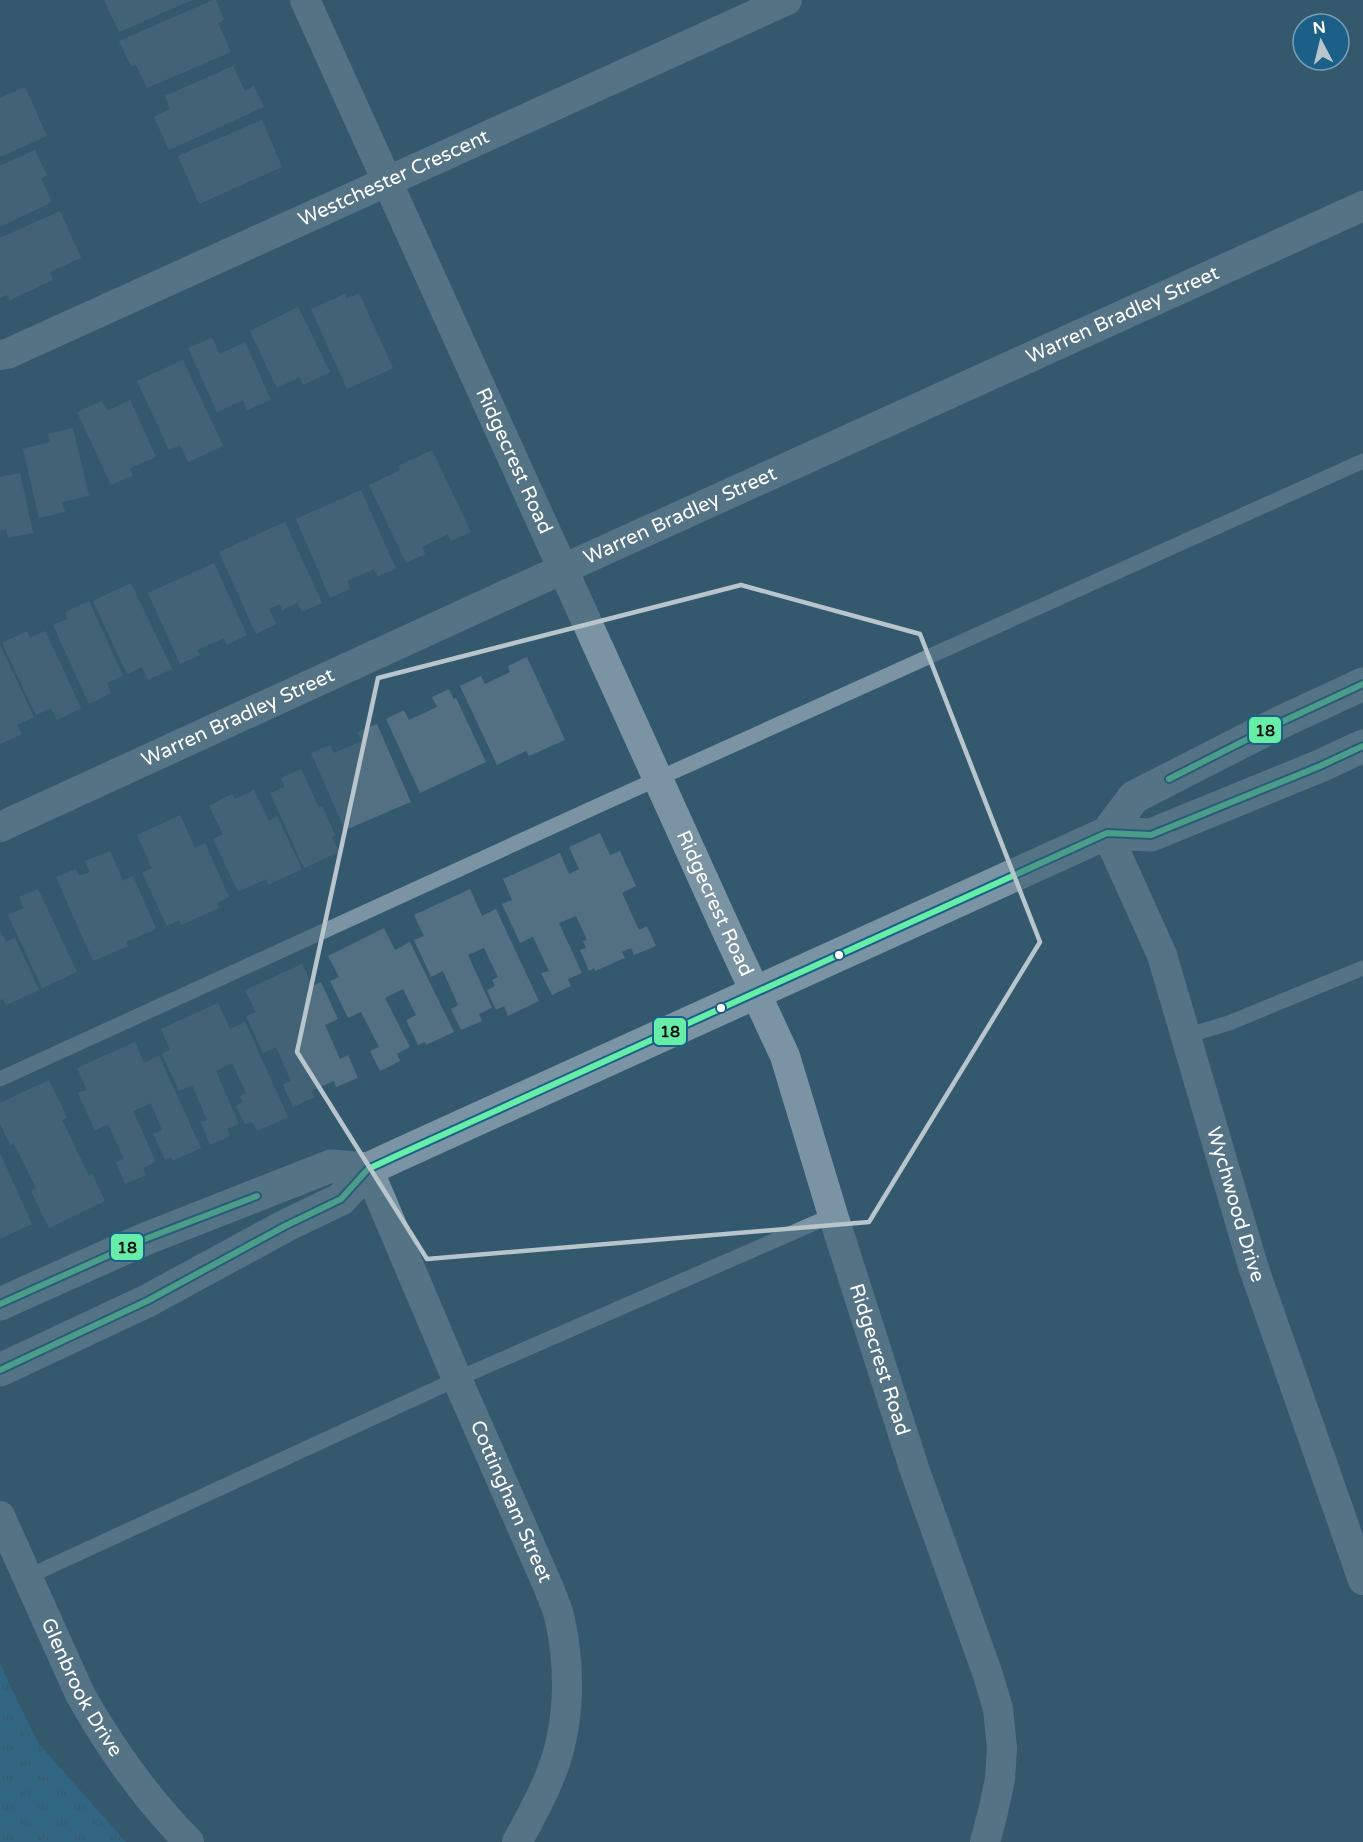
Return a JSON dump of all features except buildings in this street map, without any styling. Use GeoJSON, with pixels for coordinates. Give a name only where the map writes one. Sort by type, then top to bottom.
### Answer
{"type":"FeatureCollection","features":[{"type":"Feature","properties":{"kind":"street","name":"Ridgecrest Road"},"geometry":{"type":"LineString","coordinates":[[305,0],[785,1056],[915,1471],[974,1630],[998,1709],[1002,1748],[1000,1779],[985,1842]]}},
{"type":"Feature","properties":{"kind":"street","name":"Westchester Crescent"},"geometry":{"type":"LineString","coordinates":[[0,355],[7,354],[787,0]]}},
{"type":"Feature","properties":{"kind":"street","name":"Warren Bradley Street"},"geometry":{"type":"LineString","coordinates":[[0,827],[1363,206]]}},
{"type":"Feature","properties":{"kind":"street"},"geometry":{"type":"LineString","coordinates":[[1107,833],[1134,797],[1277,724],[1363,684]]}},
{"type":"Feature","properties":{"kind":"street"},"geometry":{"type":"LineString","coordinates":[[0,1370],[147,1301],[285,1226],[341,1199],[368,1169],[1107,833],[1151,835],[1363,746]]}},
{"type":"Feature","properties":{"kind":"street","name":"Wychwood Drive"},"geometry":{"type":"LineString","coordinates":[[1107,833],[1162,955],[1253,1266],[1363,1580]]}},
{"type":"Feature","properties":{"kind":"street"},"geometry":{"type":"LineString","coordinates":[[0,1304],[145,1239],[331,1166],[368,1169]]}},
{"type":"Feature","properties":{"kind":"street","name":"Cottingham Street"},"geometry":{"type":"LineString","coordinates":[[368,1169],[560,1618],[565,1655],[566,1696],[562,1734],[551,1774],[517,1842]]}},
{"type":"Feature","properties":{"kind":"street","name":"Glenbrook Drive"},"geometry":{"type":"LineString","coordinates":[[0,1516],[80,1694],[112,1749],[170,1822],[189,1842]]}},
{"type":"Feature","properties":{"kind":"lane"},"geometry":{"type":"LineString","coordinates":[[0,1079],[658,778],[1363,461]]}},
{"type":"Feature","properties":{"kind":"lane"},"geometry":{"type":"LineString","coordinates":[[1186,1036],[1229,1023],[1363,968]]}},
{"type":"Feature","properties":{"kind":"lane"},"geometry":{"type":"LineString","coordinates":[[27,1577],[457,1379],[833,1215]]}},
{"type":"Feature","properties":{"kind":"highlighted area"},"geometry":{"type":"Polygon","coordinates":[[[741,585],[920,634],[1040,942],[869,1222],[427,1259],[297,1052],[378,678],[741,585]]]}},
{"type":"Feature","properties":{"kind":"green space"},"geometry":{"type":"Polygon","coordinates":[[[0,1664],[38,1743],[126,1842],[0,1842],[0,1664]]]}},
{"type":"Feature","properties":{"kind":"transit line","name":"18"},"geometry":{"type":"LineString","coordinates":[[1169,779],[1277,724],[1363,684]]}},
{"type":"Feature","properties":{"kind":"transit line","name":"18"},"geometry":{"type":"LineString","coordinates":[[0,1370],[147,1301],[285,1226],[341,1199],[368,1169],[396,1156],[1107,833],[1151,835],[1363,746]]}},
{"type":"Feature","properties":{"kind":"transit line","name":"18"},"geometry":{"type":"LineString","coordinates":[[0,1304],[145,1239],[257,1196]]}}]}
